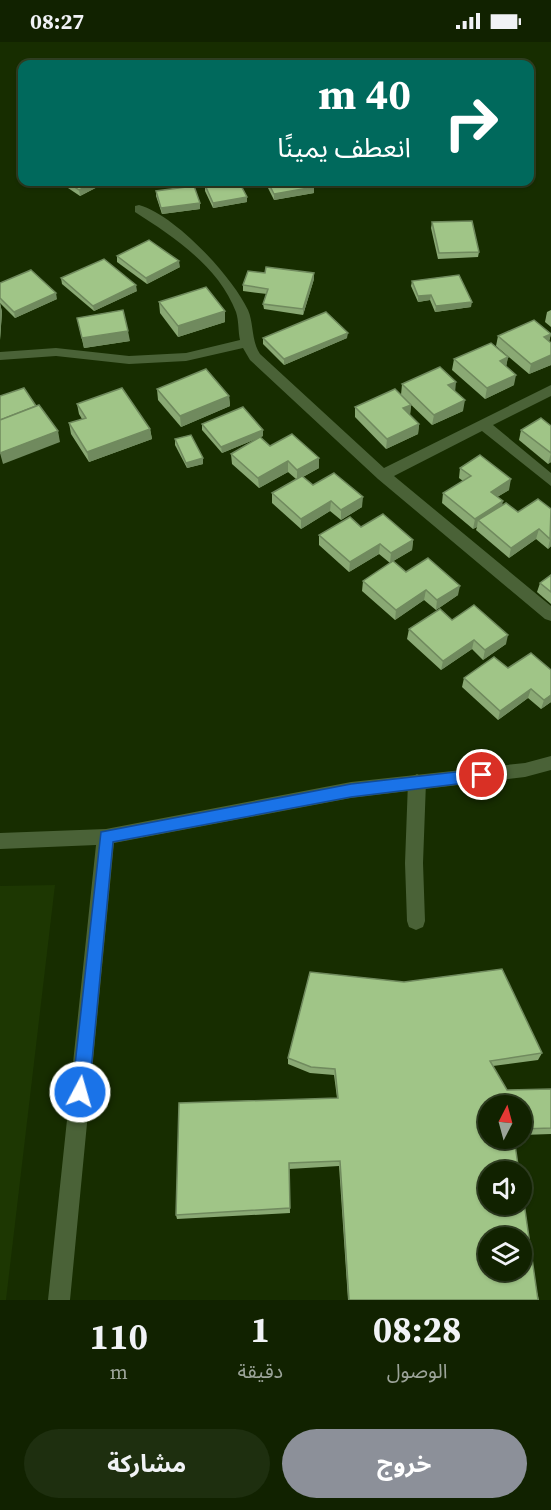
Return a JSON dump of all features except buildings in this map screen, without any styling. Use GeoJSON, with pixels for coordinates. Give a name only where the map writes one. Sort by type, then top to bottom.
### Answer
{"type":"FeatureCollection","features":[{"type":"Feature","properties":{"kind":"street"},"geometry":{"type":"LineString","coordinates":[[139,209],[180,235],[225,280],[243,311],[245,343],[255,357],[383,476],[551,615]]}},
{"type":"Feature","properties":{"kind":"street"},"geometry":{"type":"LineString","coordinates":[[0,356],[56,352],[129,360],[186,357],[245,343]]}},
{"type":"Feature","properties":{"kind":"street"},"geometry":{"type":"LineString","coordinates":[[383,476],[551,390]]}},
{"type":"Feature","properties":{"kind":"street"},"geometry":{"type":"LineString","coordinates":[[484,425],[551,481]]}},
{"type":"Feature","properties":{"kind":"street"},"geometry":{"type":"LineString","coordinates":[[0,841],[106,837],[351,790],[525,770],[551,763]]}},
{"type":"Feature","properties":{"kind":"street"},"geometry":{"type":"LineString","coordinates":[[417,782],[414,863],[417,921]]}},
{"type":"Feature","properties":{"kind":"street"},"geometry":{"type":"LineString","coordinates":[[59,1300],[106,837]]}},
{"type":"Feature","properties":{"kind":"shaded area"},"geometry":{"type":"Polygon","coordinates":[[[55,885],[6,1300],[0,1300],[0,886],[55,885]]]}},
{"type":"Feature","properties":{"kind":"route"},"geometry":{"type":"LineString","coordinates":[[80,1092],[106,837],[351,790],[482,775]]}}]}
